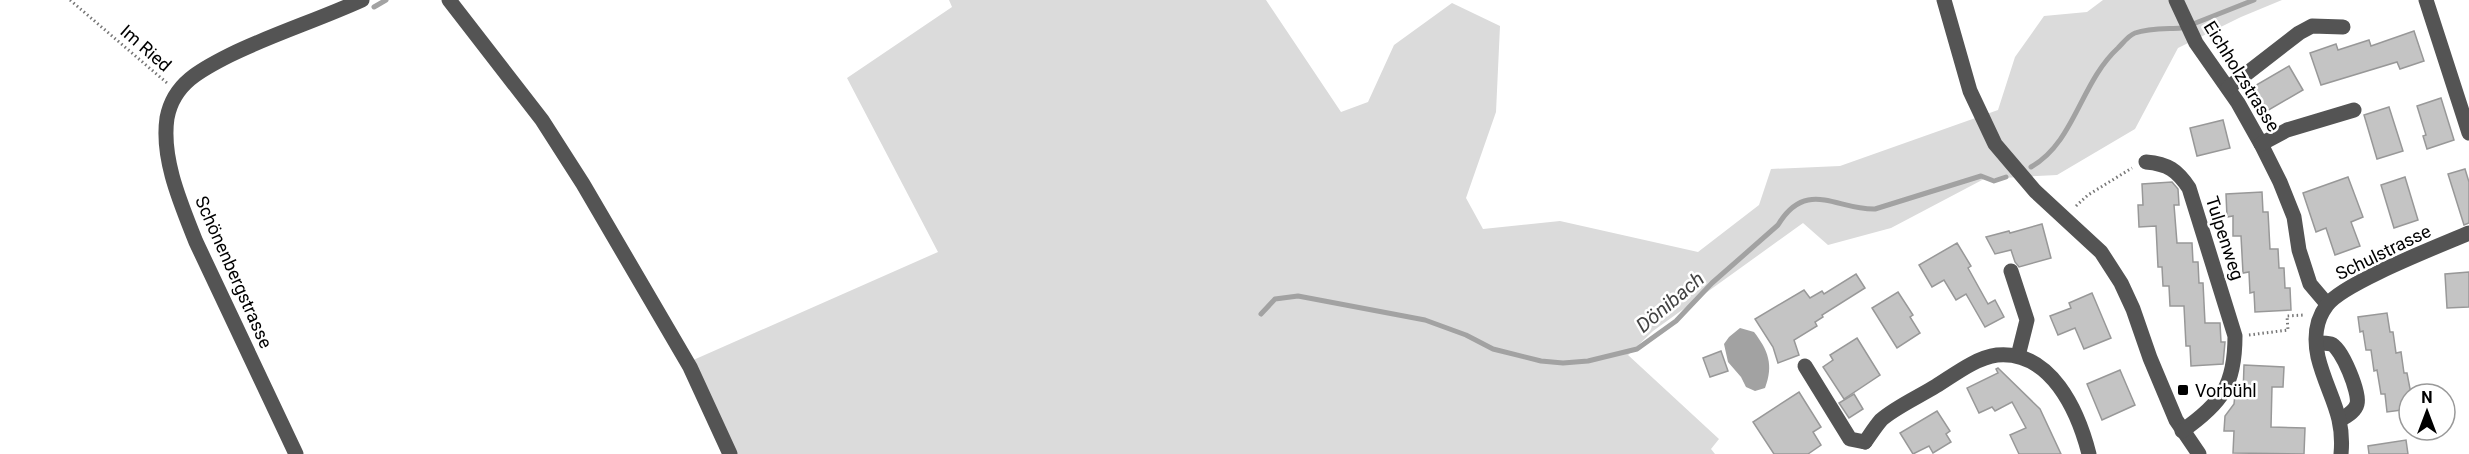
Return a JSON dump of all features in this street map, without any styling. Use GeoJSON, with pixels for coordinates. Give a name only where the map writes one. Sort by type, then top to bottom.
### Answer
{"type":"FeatureCollection","features":[{"type":"Feature","properties":{"kind":"street","name":"Schönenbergstrasse"},"geometry":{"type":"LineString","coordinates":[[296,454],[196,242],[183,208],[172,173],[166,137],[170,106],[177,93],[191,78],[209,66],[273,36],[362,0]]}},
{"type":"Feature","properties":{"kind":"street"},"geometry":{"type":"LineString","coordinates":[[449,0],[542,120],[583,184],[690,367],[730,454]]}},
{"type":"Feature","properties":{"kind":"street"},"geometry":{"type":"LineString","coordinates":[[1944,0],[1970,92],[1995,144],[2035,191],[2101,252],[2121,283],[2133,309],[2161,387],[2182,431],[2199,454]]}},
{"type":"Feature","properties":{"kind":"street","name":"Eichholzstrasse"},"geometry":{"type":"LineString","coordinates":[[2176,0],[2196,43],[2228,88],[2280,182],[2294,217],[2299,250],[2310,284],[2327,304]]}},
{"type":"Feature","properties":{"kind":"street"},"geometry":{"type":"LineString","coordinates":[[2426,0],[2469,133]]}},
{"type":"Feature","properties":{"kind":"street"},"geometry":{"type":"LineString","coordinates":[[2228,88],[2299,33],[2312,26],[2343,27]]}},
{"type":"Feature","properties":{"kind":"street"},"geometry":{"type":"LineString","coordinates":[[2261,144],[2287,130],[2354,110]]}},
{"type":"Feature","properties":{"kind":"street","name":"Tulpenweg"},"geometry":{"type":"LineString","coordinates":[[2146,162],[2165,164],[2179,173],[2189,188],[2235,336],[2235,362],[2231,377],[2221,396],[2204,416],[2182,431]]}},
{"type":"Feature","properties":{"kind":"street","name":"Schulstrasse"},"geometry":{"type":"LineString","coordinates":[[2341,454],[2343,434],[2318,357],[2315,331],[2327,304],[2350,287],[2469,233]]}},
{"type":"Feature","properties":{"kind":"street"},"geometry":{"type":"LineString","coordinates":[[2011,271],[2027,320],[2018,356]]}},
{"type":"Feature","properties":{"kind":"street"},"geometry":{"type":"LineString","coordinates":[[2317,343],[2332,344],[2337,348],[2352,381],[2358,402],[2354,411],[2340,420]]}},
{"type":"Feature","properties":{"kind":"street"},"geometry":{"type":"LineString","coordinates":[[1805,366],[1850,439],[1867,448],[1882,419],[1976,362],[1996,356],[2018,356],[2041,367],[2061,387],[2075,412],[2089,454]]}},
{"type":"Feature","properties":{"kind":"path","name":"Im Ried"},"geometry":{"type":"LineString","coordinates":[[70,0],[132,51],[177,93]]}},
{"type":"Feature","properties":{"kind":"path"},"geometry":{"type":"LineString","coordinates":[[2063,217],[2088,195],[2130,169],[2146,162]]}},
{"type":"Feature","properties":{"kind":"path"},"geometry":{"type":"LineString","coordinates":[[2235,336],[2288,330],[2287,316],[2305,314],[2318,321]]}},
{"type":"Feature","properties":{"kind":"shaded area"},"geometry":{"type":"Polygon","coordinates":[[[949,0],[1266,0],[1341,112],[1368,102],[1394,45],[1452,3],[1500,26],[1496,112],[1466,198],[1483,229],[1560,221],[1698,252],[1759,205],[1771,169],[1840,166],[1998,110],[2015,57],[2044,16],[2087,12],[2103,0],[2282,0],[2178,48],[2135,129],[2057,175],[1984,179],[1891,228],[1828,245],[1803,223],[1653,331],[1628,355],[1719,439],[1711,449],[1715,454],[722,454],[682,365],[938,252],[847,78],[952,7],[949,0]]]}},
{"type":"Feature","properties":{"kind":"shaded area"},"geometry":{"type":"Polygon","coordinates":[[[1740,328],[1754,332],[1766,352],[1769,372],[1765,388],[1755,391],[1746,387],[1728,362],[1724,344],[1740,328]]]}},
{"type":"Feature","properties":{"kind":"building"},"geometry":{"type":"Polygon","coordinates":[[[2414,31],[2424,61],[2400,69],[2397,62],[2321,85],[2310,53],[2336,44],[2338,50],[2369,40],[2371,46],[2414,31]]]}},
{"type":"Feature","properties":{"kind":"building"},"geometry":{"type":"Polygon","coordinates":[[[2289,66],[2303,90],[2260,115],[2246,91],[2289,66]]]}},
{"type":"Feature","properties":{"kind":"building"},"geometry":{"type":"Polygon","coordinates":[[[2441,98],[2454,140],[2427,149],[2423,136],[2426,135],[2417,106],[2441,98]]]}},
{"type":"Feature","properties":{"kind":"building"},"geometry":{"type":"Polygon","coordinates":[[[2389,107],[2403,151],[2377,159],[2364,115],[2389,107]]]}},
{"type":"Feature","properties":{"kind":"building"},"geometry":{"type":"Polygon","coordinates":[[[2223,120],[2230,148],[2197,156],[2190,128],[2223,120]]]}},
{"type":"Feature","properties":{"kind":"building"},"geometry":{"type":"Polygon","coordinates":[[[2465,169],[2469,182],[2469,223],[2464,225],[2448,174],[2465,169]]]}},
{"type":"Feature","properties":{"kind":"building"},"geometry":{"type":"Polygon","coordinates":[[[2348,177],[2363,217],[2351,222],[2360,246],[2335,255],[2326,228],[2316,232],[2303,193],[2348,177]]]}},
{"type":"Feature","properties":{"kind":"building"},"geometry":{"type":"Polygon","coordinates":[[[2405,177],[2418,220],[2394,228],[2381,185],[2405,177]]]}},
{"type":"Feature","properties":{"kind":"building"},"geometry":{"type":"Polygon","coordinates":[[[2172,182],[2178,189],[2179,205],[2174,205],[2177,243],[2192,243],[2193,262],[2198,262],[2199,283],[2203,283],[2205,323],[2220,323],[2221,342],[2225,342],[2223,364],[2191,366],[2190,346],[2186,346],[2184,306],[2170,306],[2169,286],[2163,286],[2162,267],[2158,267],[2156,226],[2139,227],[2138,205],[2143,205],[2142,184],[2172,182]]]}},
{"type":"Feature","properties":{"kind":"building"},"geometry":{"type":"Polygon","coordinates":[[[2262,192],[2263,212],[2268,212],[2270,249],[2278,249],[2279,268],[2284,268],[2285,288],[2290,288],[2291,310],[2255,312],[2254,292],[2250,293],[2249,272],[2243,273],[2241,236],[2233,236],[2233,216],[2227,217],[2226,194],[2262,192]]]}},
{"type":"Feature","properties":{"kind":"building"},"geometry":{"type":"Polygon","coordinates":[[[2042,224],[2051,258],[2019,267],[2011,250],[1995,254],[1986,237],[2009,231],[2010,233],[2042,224]]]}},
{"type":"Feature","properties":{"kind":"building"},"geometry":{"type":"Polygon","coordinates":[[[1957,243],[1971,266],[1968,268],[1988,304],[1995,300],[2004,317],[1985,327],[1966,294],[1956,300],[1944,280],[1932,287],[1919,265],[1957,243]]]}},
{"type":"Feature","properties":{"kind":"building"},"geometry":{"type":"Polygon","coordinates":[[[2469,272],[2469,307],[2447,308],[2445,274],[2469,272]]]}},
{"type":"Feature","properties":{"kind":"building"},"geometry":{"type":"Polygon","coordinates":[[[1856,274],[1865,288],[1822,315],[1823,317],[1815,322],[1817,326],[1794,340],[1799,355],[1778,363],[1773,347],[1755,319],[1804,290],[1810,298],[1822,291],[1824,294],[1856,274]]]}},
{"type":"Feature","properties":{"kind":"building"},"geometry":{"type":"Polygon","coordinates":[[[1898,292],[1913,315],[1910,317],[1920,333],[1897,348],[1872,308],[1898,292]]]}},
{"type":"Feature","properties":{"kind":"building"},"geometry":{"type":"Polygon","coordinates":[[[2092,293],[2111,338],[2084,349],[2075,328],[2058,335],[2050,316],[2071,308],[2069,303],[2092,293]]]}},
{"type":"Feature","properties":{"kind":"building"},"geometry":{"type":"Polygon","coordinates":[[[2387,313],[2396,353],[2401,352],[2404,373],[2407,373],[2409,382],[2397,382],[2397,411],[2387,412],[2385,394],[2381,394],[2377,370],[2374,371],[2371,350],[2366,350],[2358,317],[2387,313]]]}},
{"type":"Feature","properties":{"kind":"building"},"geometry":{"type":"Polygon","coordinates":[[[1857,338],[1880,375],[1844,399],[1823,367],[1833,360],[1830,355],[1857,338]]]}},
{"type":"Feature","properties":{"kind":"building"},"geometry":{"type":"Polygon","coordinates":[[[1721,351],[1728,371],[1710,377],[1703,358],[1721,351]]]}},
{"type":"Feature","properties":{"kind":"building"},"geometry":{"type":"Polygon","coordinates":[[[2244,365],[2284,367],[2283,387],[2272,387],[2271,427],[2305,428],[2304,454],[2233,453],[2234,431],[2224,431],[2225,416],[2234,404],[2235,394],[2243,395],[2244,365]]]}},
{"type":"Feature","properties":{"kind":"building"},"geometry":{"type":"Polygon","coordinates":[[[1998,368],[2040,409],[2061,454],[2019,454],[2010,435],[2026,428],[2012,402],[1995,411],[1992,407],[1979,413],[1967,388],[1998,373],[1996,369],[1998,368]]]}},
{"type":"Feature","properties":{"kind":"building"},"geometry":{"type":"Polygon","coordinates":[[[2120,370],[2135,405],[2102,420],[2087,384],[2120,370]]]}},
{"type":"Feature","properties":{"kind":"building"},"geometry":{"type":"Polygon","coordinates":[[[1799,392],[1821,427],[1813,432],[1821,445],[1808,454],[1774,454],[1753,422],[1799,392]]]}},
{"type":"Feature","properties":{"kind":"building"},"geometry":{"type":"Polygon","coordinates":[[[1854,394],[1863,409],[1849,418],[1839,403],[1854,394]]]}},
{"type":"Feature","properties":{"kind":"building"},"geometry":{"type":"Polygon","coordinates":[[[1937,411],[1950,431],[1946,434],[1951,442],[1933,453],[1929,446],[1913,454],[1900,433],[1937,411]]]}},
{"type":"Feature","properties":{"kind":"building"},"geometry":{"type":"Polygon","coordinates":[[[2406,442],[2408,454],[2369,454],[2368,446],[2406,442]]]}},
{"type":"Feature","properties":{"kind":"waterway"},"geometry":{"type":"LineString","coordinates":[[374,7],[386,0]]}},
{"type":"Feature","properties":{"kind":"waterway","name":"Dönibach"},"geometry":{"type":"LineString","coordinates":[[2193,24],[2254,0]]}},
{"type":"Feature","properties":{"kind":"waterway","name":"Dönibach"},"geometry":{"type":"LineString","coordinates":[[2031,167],[2058,143],[2105,62],[2128,37],[2146,30],[2181,28]]}},
{"type":"Feature","properties":{"kind":"waterway","name":"Dönibach"},"geometry":{"type":"LineString","coordinates":[[1261,314],[1275,299],[1298,296],[1425,320],[1466,335],[1493,349],[1541,361],[1563,363],[1588,361],[1637,349],[1676,321],[1712,283],[1800,203],[1823,200],[1875,209],[1981,176],[1994,181],[2006,177]]}},
{"type":"Feature","properties":{"kind":"place","name":"Vorbühl"},"geometry":{"type":"Point","coordinates":[2183,390]}}]}
